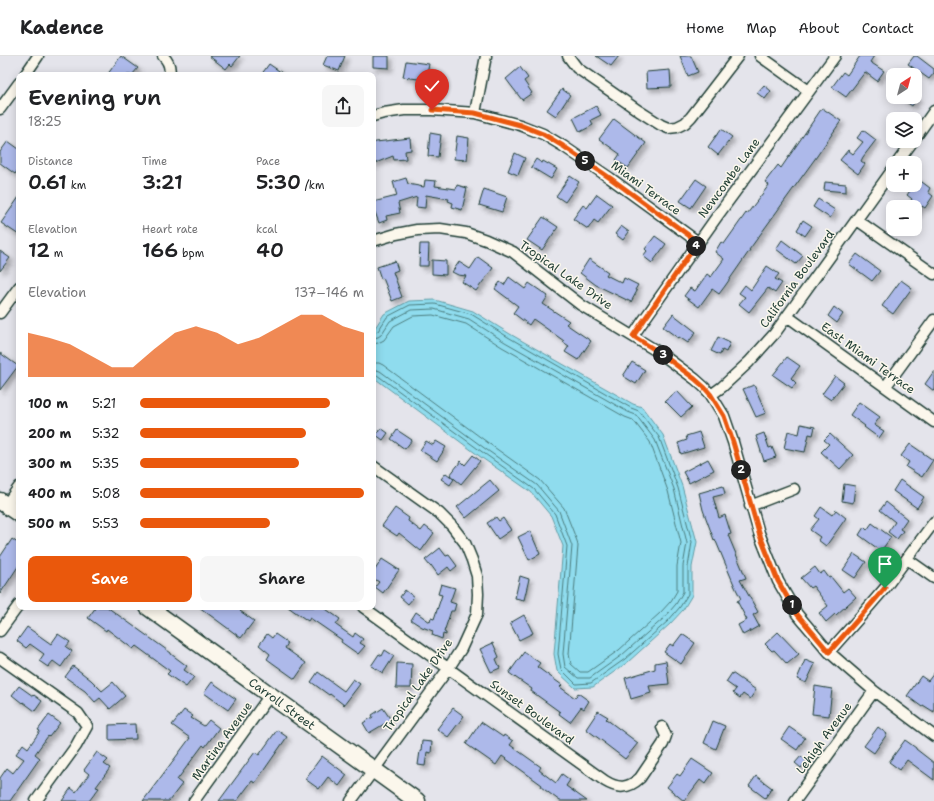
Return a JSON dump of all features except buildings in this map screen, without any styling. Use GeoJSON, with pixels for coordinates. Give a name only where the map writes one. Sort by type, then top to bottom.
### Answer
{"type":"FeatureCollection","features":[{"type":"Feature","properties":{"kind":"main road"},"geometry":{"type":"LineString","coordinates":[[3,503],[16,512]]}},
{"type":"Feature","properties":{"kind":"main road","name":"Carroll Street"},"geometry":{"type":"LineString","coordinates":[[152,610],[417,801]]}},
{"type":"Feature","properties":{"kind":"street"},"geometry":{"type":"LineString","coordinates":[[27,72],[38,56]]}},
{"type":"Feature","properties":{"kind":"street"},"geometry":{"type":"LineString","coordinates":[[163,56],[170,67],[169,72]]}},
{"type":"Feature","properties":{"kind":"street"},"geometry":{"type":"LineString","coordinates":[[475,113],[486,56]]}},
{"type":"Feature","properties":{"kind":"street"},"geometry":{"type":"LineString","coordinates":[[568,56],[577,68],[639,111],[668,128],[677,127],[691,117],[738,56]]}},
{"type":"Feature","properties":{"kind":"street"},"geometry":{"type":"LineString","coordinates":[[760,56],[809,91]]}},
{"type":"Feature","properties":{"kind":"street","name":"Newcombe Lane"},"geometry":{"type":"LineString","coordinates":[[633,336],[698,242],[835,56]]}},
{"type":"Feature","properties":{"kind":"street"},"geometry":{"type":"LineString","coordinates":[[0,110],[16,87]]}},
{"type":"Feature","properties":{"kind":"street","name":"Miami Terrace"},"geometry":{"type":"LineString","coordinates":[[376,115],[404,110],[475,113],[520,125],[543,134],[610,178],[698,242]]}},
{"type":"Feature","properties":{"kind":"street"},"geometry":{"type":"LineString","coordinates":[[922,128],[934,111]]}},
{"type":"Feature","properties":{"kind":"street","name":"California Boulevard"},"geometry":{"type":"LineString","coordinates":[[711,395],[749,362],[775,333],[886,179]]}},
{"type":"Feature","properties":{"kind":"street"},"geometry":{"type":"LineString","coordinates":[[856,220],[934,274]]}},
{"type":"Feature","properties":{"kind":"street","name":"Tropical Lake Drive"},"geometry":{"type":"LineString","coordinates":[[376,240],[417,230],[440,229],[466,233],[486,240],[513,252],[581,305],[660,353],[695,379],[711,395],[724,416],[759,533],[778,581],[797,614],[829,652],[874,691],[934,736]]}},
{"type":"Feature","properties":{"kind":"street"},"geometry":{"type":"LineString","coordinates":[[0,313],[16,291]]}},
{"type":"Feature","properties":{"kind":"street","name":"East Miami Terrace"},"geometry":{"type":"LineString","coordinates":[[787,316],[934,422]]}},
{"type":"Feature","properties":{"kind":"street"},"geometry":{"type":"LineString","coordinates":[[886,386],[934,320]]}},
{"type":"Feature","properties":{"kind":"street","name":"Tropical Lake Drive"},"geometry":{"type":"LineString","coordinates":[[351,801],[461,649],[471,629],[476,614],[478,594],[477,576],[472,560],[465,543],[452,526],[439,513],[376,468]]}},
{"type":"Feature","properties":{"kind":"street"},"geometry":{"type":"LineString","coordinates":[[750,506],[794,489]]}},
{"type":"Feature","properties":{"kind":"street"},"geometry":{"type":"LineString","coordinates":[[3,503],[16,491]]}},
{"type":"Feature","properties":{"kind":"street"},"geometry":{"type":"LineString","coordinates":[[829,652],[885,588],[934,522]]}},
{"type":"Feature","properties":{"kind":"street"},"geometry":{"type":"LineString","coordinates":[[907,559],[934,578]]}},
{"type":"Feature","properties":{"kind":"street"},"geometry":{"type":"LineString","coordinates":[[0,631],[16,609]]}},
{"type":"Feature","properties":{"kind":"street","name":"Sunset Boulevard"},"geometry":{"type":"LineString","coordinates":[[367,610],[612,786],[620,787],[636,782],[640,778],[663,744],[666,736],[662,727]]}},
{"type":"Feature","properties":{"kind":"street"},"geometry":{"type":"LineString","coordinates":[[0,658],[78,713],[87,726],[76,746],[36,801]]}},
{"type":"Feature","properties":{"kind":"street","name":"Lehigh Avenue"},"geometry":{"type":"LineString","coordinates":[[795,801],[874,691]]}},
{"type":"Feature","properties":{"kind":"street","name":"Martina Avenue"},"geometry":{"type":"LineString","coordinates":[[194,801],[270,695]]}},
{"type":"Feature","properties":{"kind":"water"},"geometry":{"type":"Polygon","coordinates":[[[435,300],[473,311],[510,334],[633,404],[642,407],[663,435],[682,486],[697,542],[692,567],[692,595],[683,610],[670,624],[628,662],[593,687],[575,688],[557,671],[554,654],[563,546],[551,516],[531,492],[482,458],[376,379],[376,326],[384,314],[409,301],[435,300]]]}},
{"type":"Feature","properties":{"kind":"route"},"geometry":{"type":"LineString","coordinates":[[432,110],[475,113],[520,125],[543,134],[610,178],[698,242],[633,336],[660,353],[695,379],[711,395],[724,416],[733,442],[750,506],[778,581],[797,614],[829,652],[885,588]]}}]}
